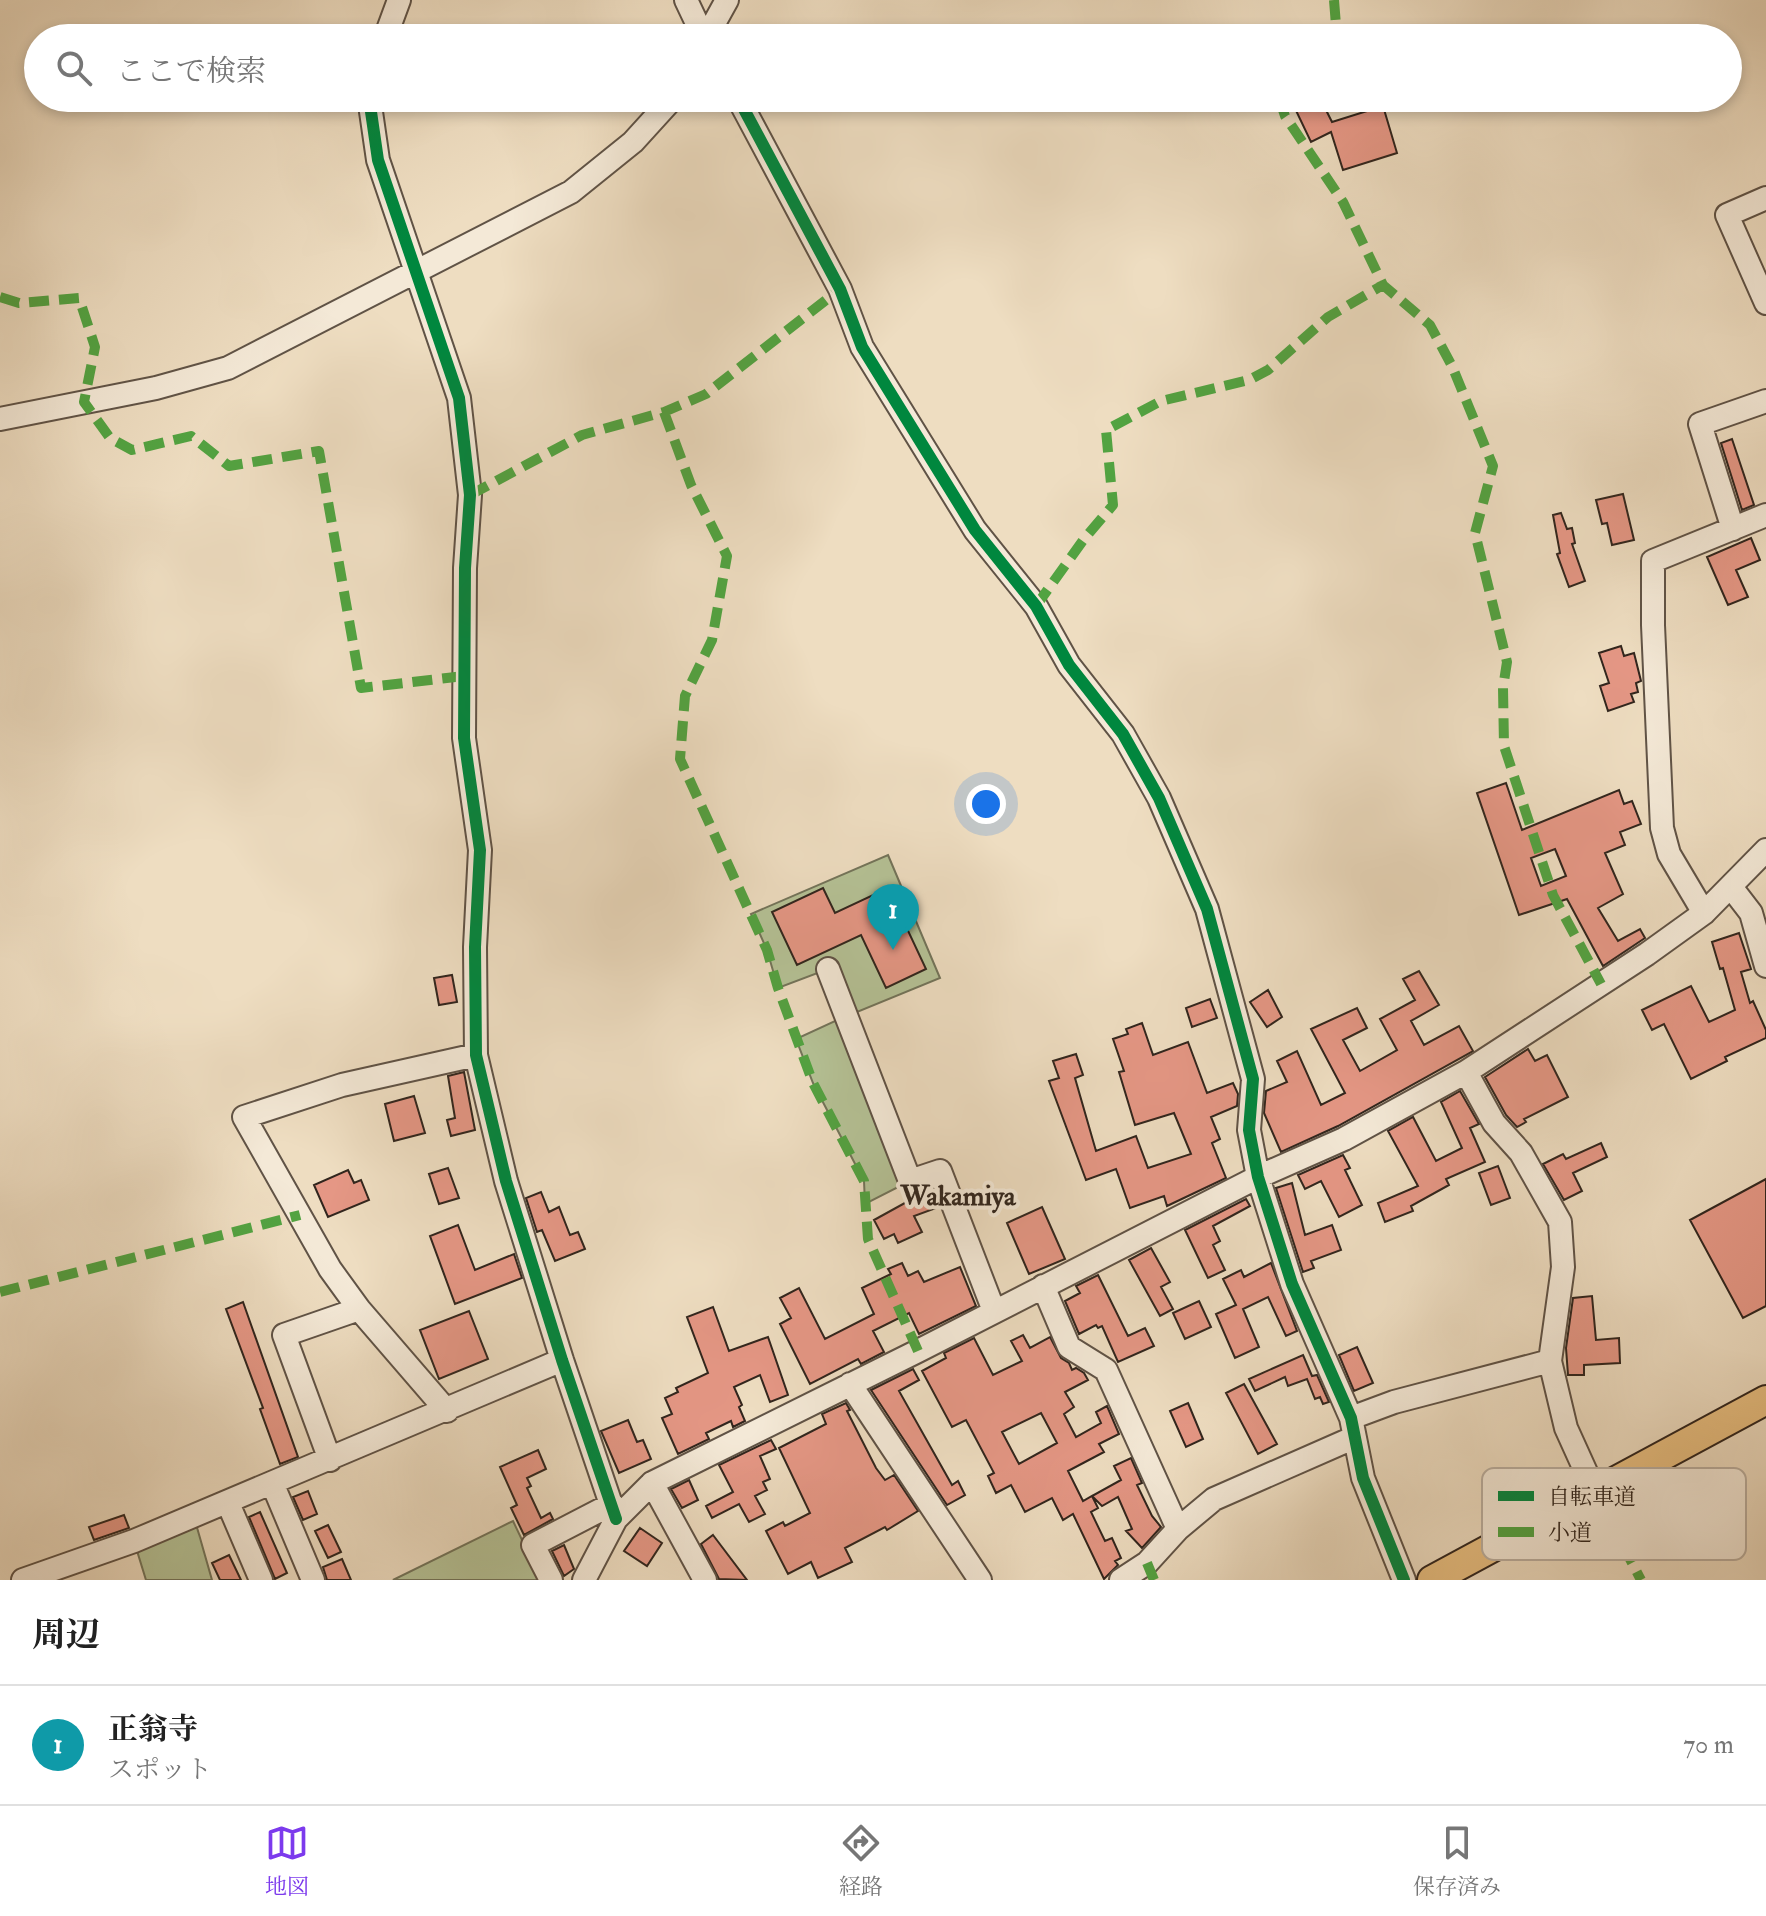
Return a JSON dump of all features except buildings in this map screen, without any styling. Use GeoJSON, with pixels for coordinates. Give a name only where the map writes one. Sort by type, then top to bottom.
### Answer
{"type":"FeatureCollection","features":[{"type":"Feature","properties":{"kind":"main road"},"geometry":{"type":"LineString","coordinates":[[1640,1468],[1766,1400]]}},
{"type":"Feature","properties":{"kind":"main road"},"geometry":{"type":"LineString","coordinates":[[1432,1580],[1482,1553]]}},
{"type":"Feature","properties":{"kind":"street"},"geometry":{"type":"LineString","coordinates":[[390,24],[399,0]]}},
{"type":"Feature","properties":{"kind":"street"},"geometry":{"type":"LineString","coordinates":[[686,0],[698,24]]}},
{"type":"Feature","properties":{"kind":"street"},"geometry":{"type":"LineString","coordinates":[[713,24],[727,0]]}},
{"type":"Feature","properties":{"kind":"street"},"geometry":{"type":"LineString","coordinates":[[371,112],[378,160],[459,398],[470,495],[465,568],[464,738],[480,850],[475,947],[476,1055],[506,1181],[614,1512],[584,1580]]}},
{"type":"Feature","properties":{"kind":"street"},"geometry":{"type":"LineString","coordinates":[[0,419],[156,388],[228,368],[571,192],[633,142],[660,112]]}},
{"type":"Feature","properties":{"kind":"street"},"geometry":{"type":"LineString","coordinates":[[745,112],[840,289],[862,347],[975,530],[1036,606],[1069,665],[1123,734],[1159,798],[1207,909],[1253,1079],[1249,1130],[1258,1177],[1292,1284],[1352,1428],[1363,1478],[1404,1580]]}},
{"type":"Feature","properties":{"kind":"street"},"geometry":{"type":"LineString","coordinates":[[1766,198],[1727,215],[1766,303]]}},
{"type":"Feature","properties":{"kind":"street"},"geometry":{"type":"LineString","coordinates":[[1733,529],[1700,424],[1766,401]]}},
{"type":"Feature","properties":{"kind":"street"},"geometry":{"type":"LineString","coordinates":[[1704,913],[1669,854],[1662,828],[1653,561],[1766,515]]}},
{"type":"Feature","properties":{"kind":"street"},"geometry":{"type":"LineString","coordinates":[[551,1580],[533,1545],[614,1512],[652,1483],[1258,1177],[1344,1139],[1466,1072],[1704,913],[1766,850]]}},
{"type":"Feature","properties":{"kind":"street"},"geometry":{"type":"LineString","coordinates":[[1731,887],[1751,913],[1766,966]]}},
{"type":"Feature","properties":{"kind":"street"},"geometry":{"type":"LineString","coordinates":[[828,969],[910,1181],[940,1171],[994,1311]]}},
{"type":"Feature","properties":{"kind":"street"},"geometry":{"type":"LineString","coordinates":[[447,1411],[359,1309],[330,1269],[244,1117],[342,1085],[476,1055]]}},
{"type":"Feature","properties":{"kind":"street"},"geometry":{"type":"LineString","coordinates":[[1466,1072],[1494,1123],[1521,1153],[1560,1222],[1563,1267],[1550,1361],[1566,1428],[1584,1468]]}},
{"type":"Feature","properties":{"kind":"street"},"geometry":{"type":"LineString","coordinates":[[1043,1286],[1069,1347],[1106,1370],[1178,1529]]}},
{"type":"Feature","properties":{"kind":"street"},"geometry":{"type":"LineString","coordinates":[[330,1460],[284,1335],[359,1309]]}},
{"type":"Feature","properties":{"kind":"street"},"geometry":{"type":"LineString","coordinates":[[23,1580],[93,1558],[273,1485],[562,1360]]}},
{"type":"Feature","properties":{"kind":"street"},"geometry":{"type":"LineString","coordinates":[[1121,1580],[1147,1563],[1178,1529],[1214,1499],[1352,1428],[1394,1402],[1550,1361]]}},
{"type":"Feature","properties":{"kind":"street"},"geometry":{"type":"LineString","coordinates":[[850,1384],[980,1580]]}},
{"type":"Feature","properties":{"kind":"street"},"geometry":{"type":"LineString","coordinates":[[652,1483],[705,1580]]}},
{"type":"Feature","properties":{"kind":"street"},"geometry":{"type":"LineString","coordinates":[[273,1485],[313,1580]]}},
{"type":"Feature","properties":{"kind":"street"},"geometry":{"type":"LineString","coordinates":[[228,1503],[261,1580]]}},
{"type":"Feature","properties":{"kind":"green space"},"geometry":{"type":"Polygon","coordinates":[[[888,855],[940,978],[847,1016],[910,1181],[865,1204],[864,1181],[813,1083],[796,1039],[846,1016],[828,969],[778,988],[767,950],[751,914],[888,855]]]}},
{"type":"Feature","properties":{"kind":"green space"},"geometry":{"type":"Polygon","coordinates":[[[194,1517],[212,1580],[146,1580],[134,1541],[194,1517]]]}},
{"type":"Feature","properties":{"kind":"green space"},"geometry":{"type":"Polygon","coordinates":[[[513,1521],[541,1580],[393,1580],[513,1521]]]}},
{"type":"Feature","properties":{"kind":"marked path"},"geometry":{"type":"LineString","coordinates":[[1334,0],[1336,24]]}},
{"type":"Feature","properties":{"kind":"marked path"},"geometry":{"type":"LineString","coordinates":[[1284,112],[1343,202],[1383,285],[1430,325],[1452,366],[1493,466],[1475,533],[1507,662],[1503,688],[1504,746],[1553,895],[1601,984]]}},
{"type":"Feature","properties":{"kind":"marked path"},"geometry":{"type":"LineString","coordinates":[[1036,606],[1084,539],[1113,505],[1106,430],[1161,401],[1249,380],[1268,370],[1328,317],[1383,285]]}},
{"type":"Feature","properties":{"kind":"marked path"},"geometry":{"type":"LineString","coordinates":[[470,495],[582,435],[664,412],[706,394],[840,289]]}},
{"type":"Feature","properties":{"kind":"marked path"},"geometry":{"type":"LineString","coordinates":[[0,297],[19,303],[79,298],[95,347],[84,402],[110,438],[132,450],[191,436],[229,466],[319,451],[361,688],[464,676]]}},
{"type":"Feature","properties":{"kind":"marked path"},"geometry":{"type":"LineString","coordinates":[[664,412],[691,485],[727,556],[712,640],[685,696],[680,759],[767,950],[813,1083],[864,1181],[868,1239],[918,1351]]}},
{"type":"Feature","properties":{"kind":"marked path"},"geometry":{"type":"LineString","coordinates":[[0,1292],[300,1215]]}},
{"type":"Feature","properties":{"kind":"marked path"},"geometry":{"type":"LineString","coordinates":[[1631,1560],[1641,1580]]}},
{"type":"Feature","properties":{"kind":"marked path"},"geometry":{"type":"LineString","coordinates":[[1147,1563],[1154,1580]]}},
{"type":"Feature","properties":{"kind":"cycle path"},"geometry":{"type":"LineString","coordinates":[[371,112],[378,160],[459,398],[470,495],[465,568],[464,738],[480,850],[475,947],[476,1055],[506,1181],[616,1519]]}},
{"type":"Feature","properties":{"kind":"cycle path"},"geometry":{"type":"LineString","coordinates":[[745,112],[840,289],[862,347],[975,530],[1036,606],[1069,665],[1123,734],[1159,798],[1207,909],[1253,1079],[1249,1130],[1258,1177],[1292,1284],[1351,1418],[1363,1478],[1404,1580]]}},
{"type":"Feature","properties":{"kind":"place","name":"正翁寺"},"geometry":{"type":"Point","coordinates":[893,950]}},
{"type":"Feature","properties":{"kind":"district","name":"Wakamiya"},"geometry":{"type":"Point","coordinates":[958,1195]}}]}
